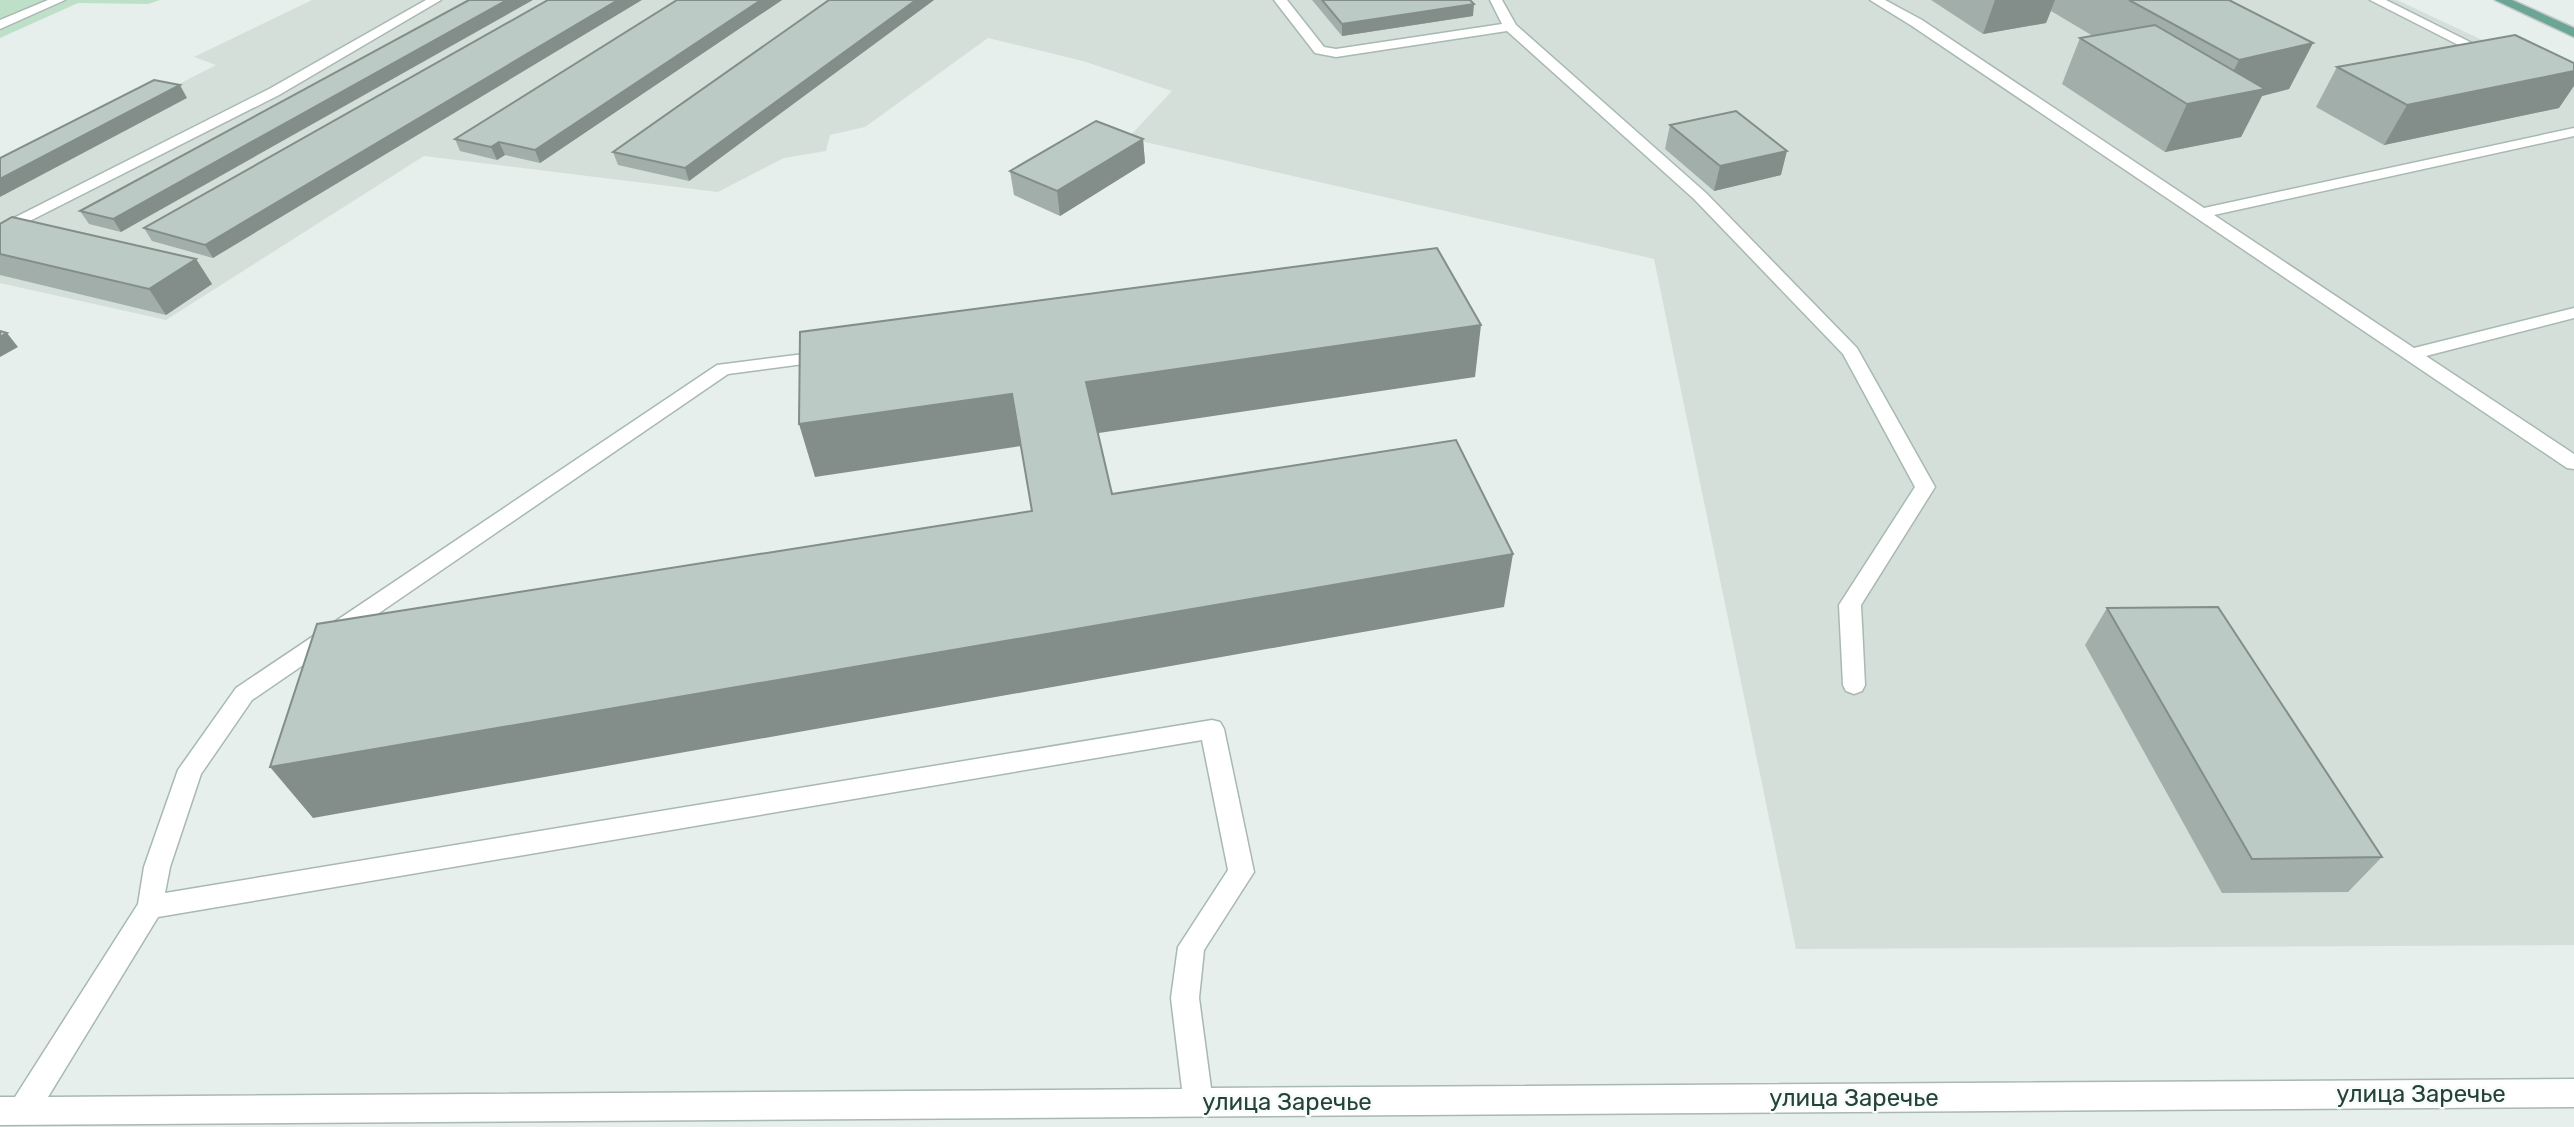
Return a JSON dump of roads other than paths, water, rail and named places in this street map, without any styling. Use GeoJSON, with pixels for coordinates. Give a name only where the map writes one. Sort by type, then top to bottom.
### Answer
{"type":"FeatureCollection","features":[{"type":"Feature","properties":{"kind":"main road"},"geometry":{"type":"LineString","coordinates":[[2501,0],[2574,33]]}},
{"type":"Feature","properties":{"kind":"street"},"geometry":{"type":"LineString","coordinates":[[0,25],[59,0]]}},
{"type":"Feature","properties":{"kind":"street"},"geometry":{"type":"LineString","coordinates":[[0,231],[274,92],[435,0]]}},
{"type":"Feature","properties":{"kind":"street"},"geometry":{"type":"LineString","coordinates":[[1280,0],[1320,50],[1336,52],[1510,27]]}},
{"type":"Feature","properties":{"kind":"street"},"geometry":{"type":"LineString","coordinates":[[1496,0],[1510,27],[1700,196],[1851,352],[1925,487],[1850,605],[1854,685]]}},
{"type":"Feature","properties":{"kind":"street"},"geometry":{"type":"LineString","coordinates":[[1876,0],[1917,23],[2574,463]]}},
{"type":"Feature","properties":{"kind":"street"},"geometry":{"type":"LineString","coordinates":[[2376,0],[2500,60]]}},
{"type":"Feature","properties":{"kind":"street"},"geometry":{"type":"LineString","coordinates":[[2201,213],[2574,132]]}},
{"type":"Feature","properties":{"kind":"street"},"geometry":{"type":"LineString","coordinates":[[2411,354],[2574,313]]}},
{"type":"Feature","properties":{"kind":"street"},"geometry":{"type":"LineString","coordinates":[[12,1111],[150,907],[157,867],[190,770],[244,694],[723,369],[847,354]]}},
{"type":"Feature","properties":{"kind":"street"},"geometry":{"type":"LineString","coordinates":[[150,907],[1212,729],[1241,872],[1191,947],[1185,998],[1198,1103]]}},
{"type":"Feature","properties":{"kind":"street","name":"улица Заречье"},"geometry":{"type":"LineString","coordinates":[[12,1111],[2574,1093]]}}]}
